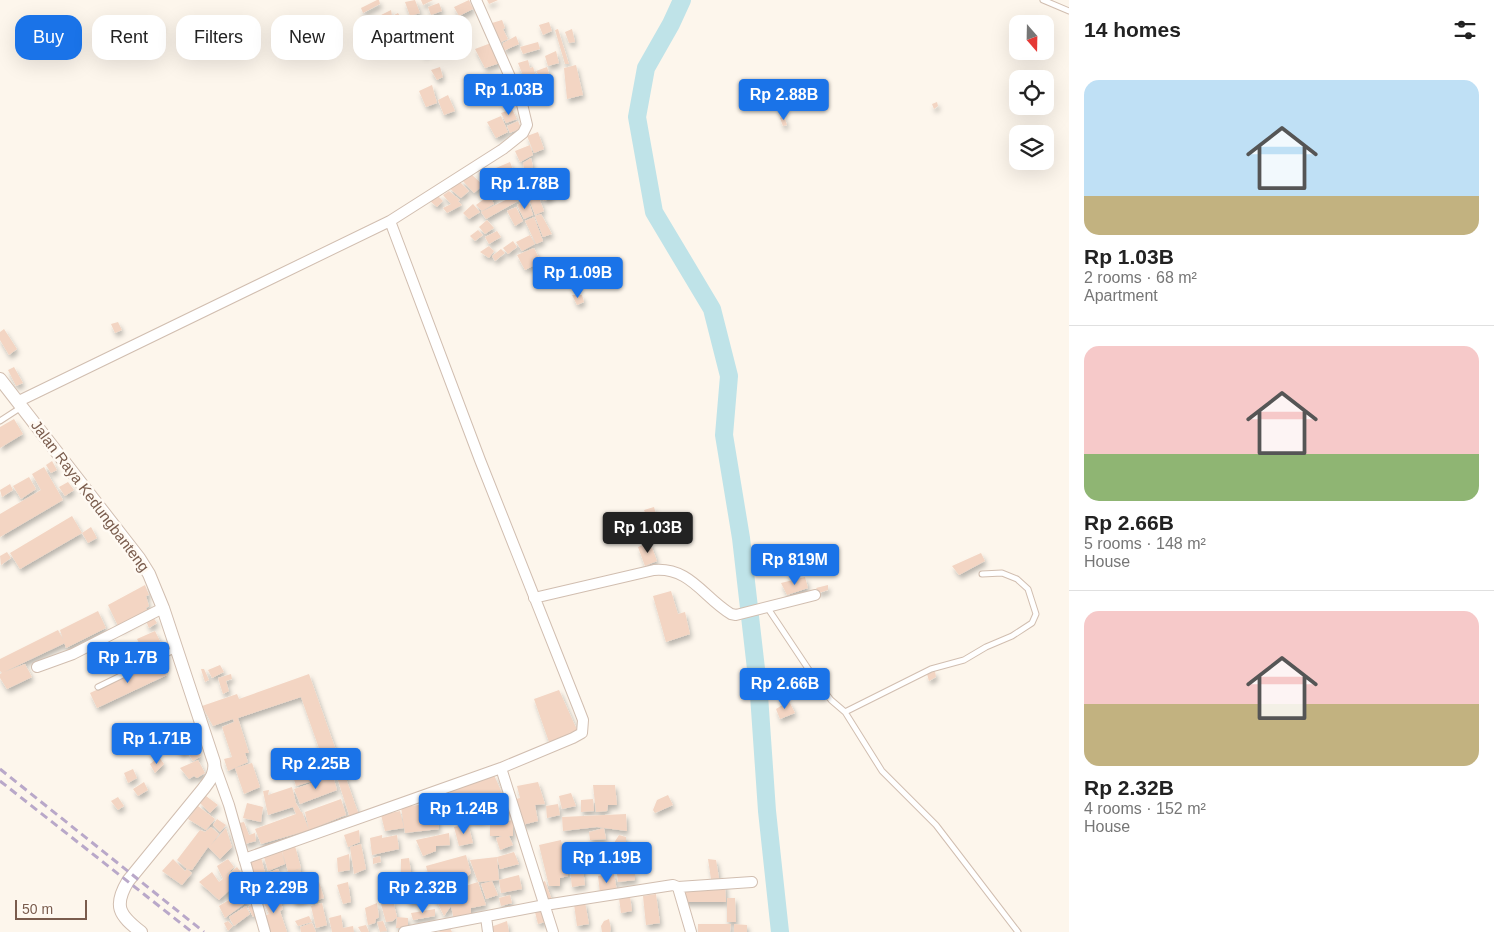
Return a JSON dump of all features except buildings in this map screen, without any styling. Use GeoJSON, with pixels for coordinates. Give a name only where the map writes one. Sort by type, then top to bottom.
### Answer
{"type":"FeatureCollection","features":[{"type":"Feature","properties":{"kind":"street"},"geometry":{"type":"LineString","coordinates":[[21,404],[390,221],[503,149],[523,133],[527,125],[522,104],[476,0]]}},
{"type":"Feature","properties":{"kind":"street"},"geometry":{"type":"LineString","coordinates":[[244,859],[501,768],[582,734],[584,728],[578,706],[480,460],[390,221]]}},
{"type":"Feature","properties":{"kind":"street","name":"Jalan Raya Kedungbanteng"},"geometry":{"type":"LineString","coordinates":[[0,379],[139,558],[149,574],[163,608],[215,766]]}},
{"type":"Feature","properties":{"kind":"street"},"geometry":{"type":"LineString","coordinates":[[534,598],[654,570],[675,571],[686,577],[730,614],[742,614],[815,595]]}},
{"type":"Feature","properties":{"kind":"street"},"geometry":{"type":"LineString","coordinates":[[37,667],[73,654],[163,608]]}},
{"type":"Feature","properties":{"kind":"street"},"geometry":{"type":"LineString","coordinates":[[215,766],[229,805],[265,932]]}},
{"type":"Feature","properties":{"kind":"street"},"geometry":{"type":"LineString","coordinates":[[140,932],[121,912],[119,906],[120,894],[204,788],[211,778],[215,766]]}},
{"type":"Feature","properties":{"kind":"street"},"geometry":{"type":"LineString","coordinates":[[501,768],[553,932]]}},
{"type":"Feature","properties":{"kind":"street"},"geometry":{"type":"LineString","coordinates":[[404,932],[544,905],[667,885],[678,887],[752,882]]}},
{"type":"Feature","properties":{"kind":"street"},"geometry":{"type":"LineString","coordinates":[[678,887],[691,932]]}},
{"type":"Feature","properties":{"kind":"street"},"geometry":{"type":"LineString","coordinates":[[486,917],[488,932]]}},
{"type":"Feature","properties":{"kind":"lane"},"geometry":{"type":"LineString","coordinates":[[1043,0],[1069,11]]}},
{"type":"Feature","properties":{"kind":"lane"},"geometry":{"type":"LineString","coordinates":[[0,421],[21,404]]}},
{"type":"Feature","properties":{"kind":"lane"},"geometry":{"type":"LineString","coordinates":[[845,712],[931,668],[964,660],[986,647],[1012,636],[1032,623],[1036,614],[1028,589],[1017,579],[1002,573],[982,574]]}},
{"type":"Feature","properties":{"kind":"lane"},"geometry":{"type":"LineString","coordinates":[[763,608],[831,700],[845,712],[882,771],[936,826],[1018,932]]}},
{"type":"Feature","properties":{"kind":"lane"},"geometry":{"type":"LineString","coordinates":[[98,686],[177,649]]}},
{"type":"Feature","properties":{"kind":"waterway"},"geometry":{"type":"LineString","coordinates":[[682,0],[671,24],[646,68],[637,117],[654,212],[712,309],[729,376],[724,435],[741,538],[759,695],[767,811],[780,932]]}},
{"type":"Feature","properties":{"kind":"railway"},"geometry":{"type":"LineString","coordinates":[[0,769],[204,932]]}},
{"type":"Feature","properties":{"kind":"railway"},"geometry":{"type":"LineString","coordinates":[[0,781],[192,932]]}}]}
